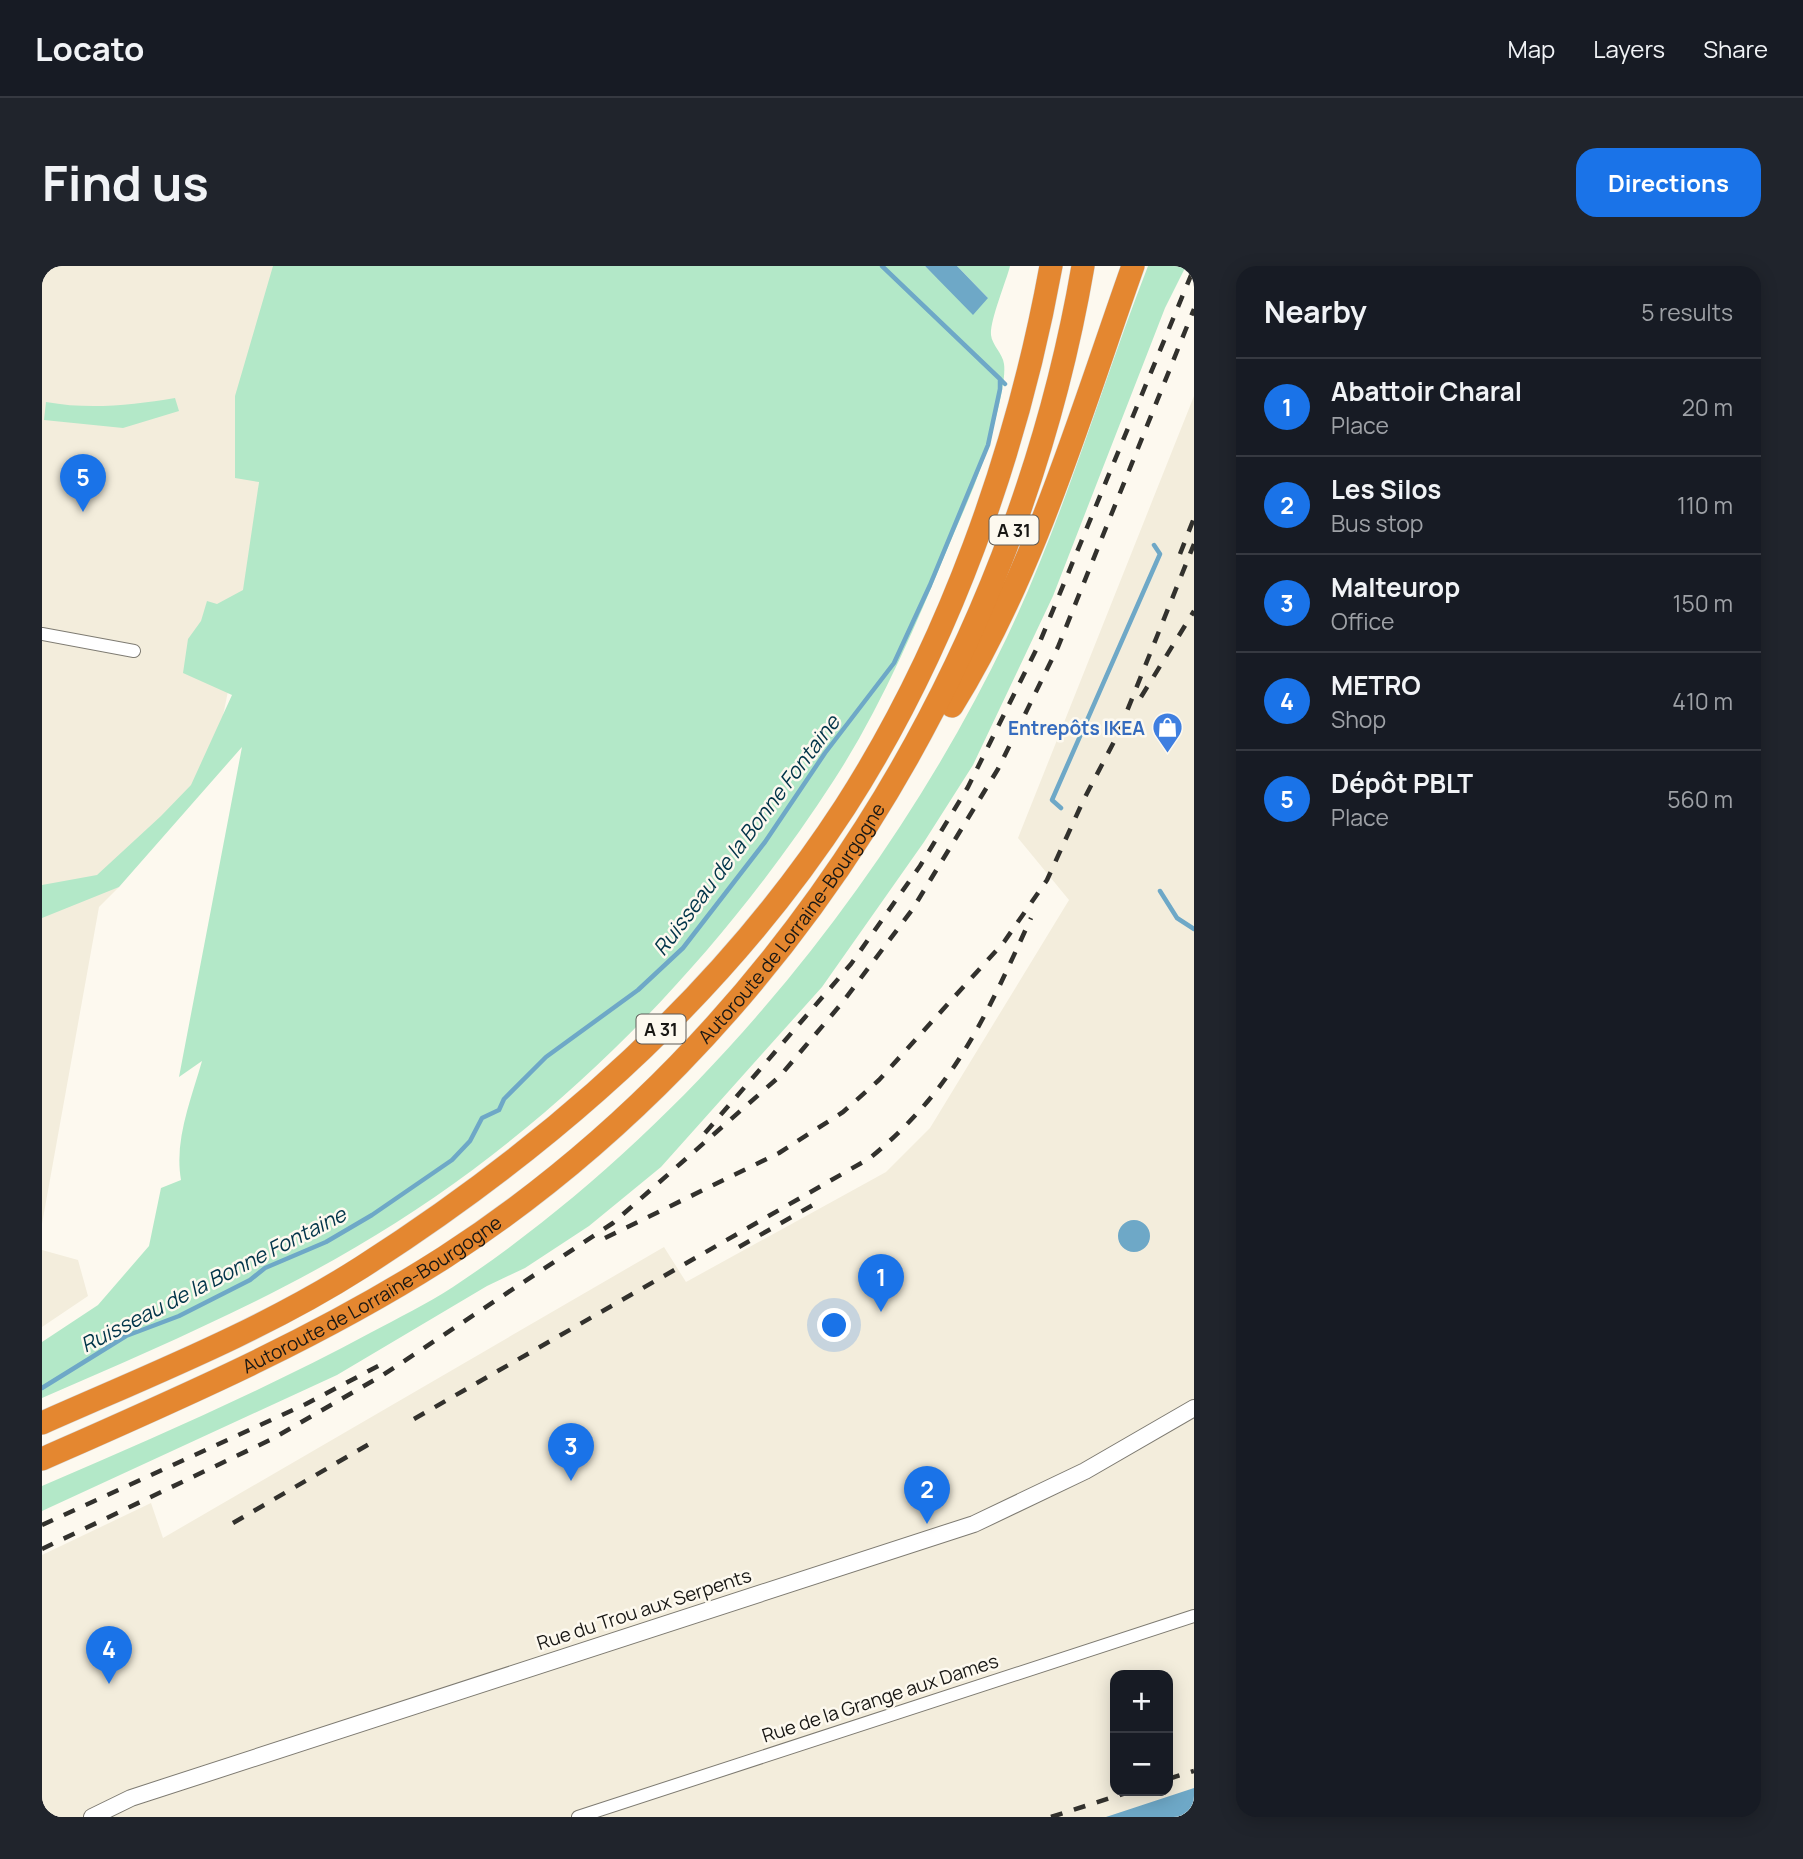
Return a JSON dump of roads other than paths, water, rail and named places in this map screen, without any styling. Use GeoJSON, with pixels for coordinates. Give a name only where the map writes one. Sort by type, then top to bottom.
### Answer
{"type":"FeatureCollection","features":[{"type":"Feature","properties":{"kind":"highway","name":"Autoroute de Lorraine-Bourgogne"},"geometry":{"type":"LineString","coordinates":[[42,1423],[233,1339],[361,1268],[586,1103],[656,1035],[768,912],[844,808],[896,720],[939,629],[988,509],[1024,395],[1052,266]]}},
{"type":"Feature","properties":{"kind":"highway","name":"Autoroute de Lorraine-Bourgogne"},"geometry":{"type":"LineString","coordinates":[[42,1459],[205,1387],[324,1329],[449,1254],[550,1178],[664,1077],[746,988],[838,869],[897,777],[970,636],[1016,523],[1064,362],[1083,266]]}},
{"type":"Feature","properties":{"kind":"highway"},"geometry":{"type":"LineString","coordinates":[[897,777],[927,745],[960,693],[994,629],[1055,483],[1133,266]]}},
{"type":"Feature","properties":{"kind":"street"},"geometry":{"type":"LineString","coordinates":[[42,635],[134,651]]}},
{"type":"Feature","properties":{"kind":"street","name":"Rue du Trou aux Serpents"},"geometry":{"type":"LineString","coordinates":[[92,1817],[131,1798],[974,1524],[1085,1471],[1194,1408]]}},
{"type":"Feature","properties":{"kind":"street","name":"Rue de la Grange aux Dames"},"geometry":{"type":"LineString","coordinates":[[578,1817],[1194,1616]]}},
{"type":"Feature","properties":{"kind":"water"},"geometry":{"type":"Polygon","coordinates":[[[925,266],[957,266],[988,298],[973,315],[925,266]]]}},
{"type":"Feature","properties":{"kind":"water"},"geometry":{"type":"Polygon","coordinates":[[[1134,1220],[1146,1224],[1150,1236],[1146,1248],[1134,1252],[1122,1248],[1118,1236],[1122,1224],[1134,1220]]]}},
{"type":"Feature","properties":{"kind":"water"},"geometry":{"type":"Polygon","coordinates":[[[1194,1788],[1194,1817],[1106,1817],[1173,1796],[1194,1788]]]}},
{"type":"Feature","properties":{"kind":"waterway"},"geometry":{"type":"LineString","coordinates":[[882,266],[1000,379]]}},
{"type":"Feature","properties":{"kind":"waterway","name":"Ruisseau de la Bonne Fontaine"},"geometry":{"type":"LineString","coordinates":[[42,1388],[126,1336],[179,1316],[250,1280],[265,1268],[326,1242],[372,1215],[452,1160],[470,1141],[482,1118],[499,1110],[504,1099],[546,1057],[638,990],[683,948],[765,842],[825,753],[894,663],[930,585],[988,445],[1000,379],[1005,384]]}},
{"type":"Feature","properties":{"kind":"waterway"},"geometry":{"type":"LineString","coordinates":[[1061,808],[1052,800],[1160,554],[1154,545]]}},
{"type":"Feature","properties":{"kind":"waterway"},"geometry":{"type":"LineString","coordinates":[[1160,891],[1177,918],[1194,929]]}},
{"type":"Feature","properties":{"kind":"railway"},"geometry":{"type":"LineString","coordinates":[[705,1133],[851,964],[920,866],[968,787],[1039,644],[1194,268]]}},
{"type":"Feature","properties":{"kind":"railway"},"geometry":{"type":"LineString","coordinates":[[42,1549],[272,1439],[383,1375],[613,1223],[780,1076],[842,1003],[912,910],[998,769],[1058,647],[1194,309]]}},
{"type":"Feature","properties":{"kind":"railway"},"geometry":{"type":"LineString","coordinates":[[1180,554],[1194,518]]}},
{"type":"Feature","properties":{"kind":"railway"},"geometry":{"type":"LineString","coordinates":[[605,1238],[779,1153],[843,1112],[879,1080],[1004,942],[1047,880],[1084,799],[1117,736],[1194,544]]}},
{"type":"Feature","properties":{"kind":"railway"},"geometry":{"type":"LineString","coordinates":[[1141,697],[1194,611]]}},
{"type":"Feature","properties":{"kind":"railway"},"geometry":{"type":"LineString","coordinates":[[414,1419],[870,1158],[900,1131],[947,1077],[983,1018],[1031,918]]}},
{"type":"Feature","properties":{"kind":"railway"},"geometry":{"type":"LineString","coordinates":[[739,1247],[818,1202]]}},
{"type":"Feature","properties":{"kind":"railway"},"geometry":{"type":"LineString","coordinates":[[42,1525],[306,1404],[380,1365]]}},
{"type":"Feature","properties":{"kind":"railway"},"geometry":{"type":"LineString","coordinates":[[233,1523],[371,1443]]}},
{"type":"Feature","properties":{"kind":"railway"},"geometry":{"type":"LineString","coordinates":[[1173,1777],[1194,1771]]}},
{"type":"Feature","properties":{"kind":"railway"},"geometry":{"type":"LineString","coordinates":[[1051,1817],[1116,1796]]}},
{"type":"Feature","properties":{"kind":"place","name":"Dépôt PBLT"},"geometry":{"type":"Point","coordinates":[83,512]}},
{"type":"Feature","properties":{"kind":"place","name":"Entrepôts IKEA"},"geometry":{"type":"Point","coordinates":[1168,755]}},
{"type":"Feature","properties":{"kind":"place","name":"Abattoir Charal"},"geometry":{"type":"Point","coordinates":[881,1312]}},
{"type":"Feature","properties":{"kind":"place","name":"Malteurop"},"geometry":{"type":"Point","coordinates":[571,1481]}},
{"type":"Feature","properties":{"kind":"place","name":"Les Silos"},"geometry":{"type":"Point","coordinates":[927,1524]}},
{"type":"Feature","properties":{"kind":"place","name":"METRO"},"geometry":{"type":"Point","coordinates":[109,1684]}}]}
